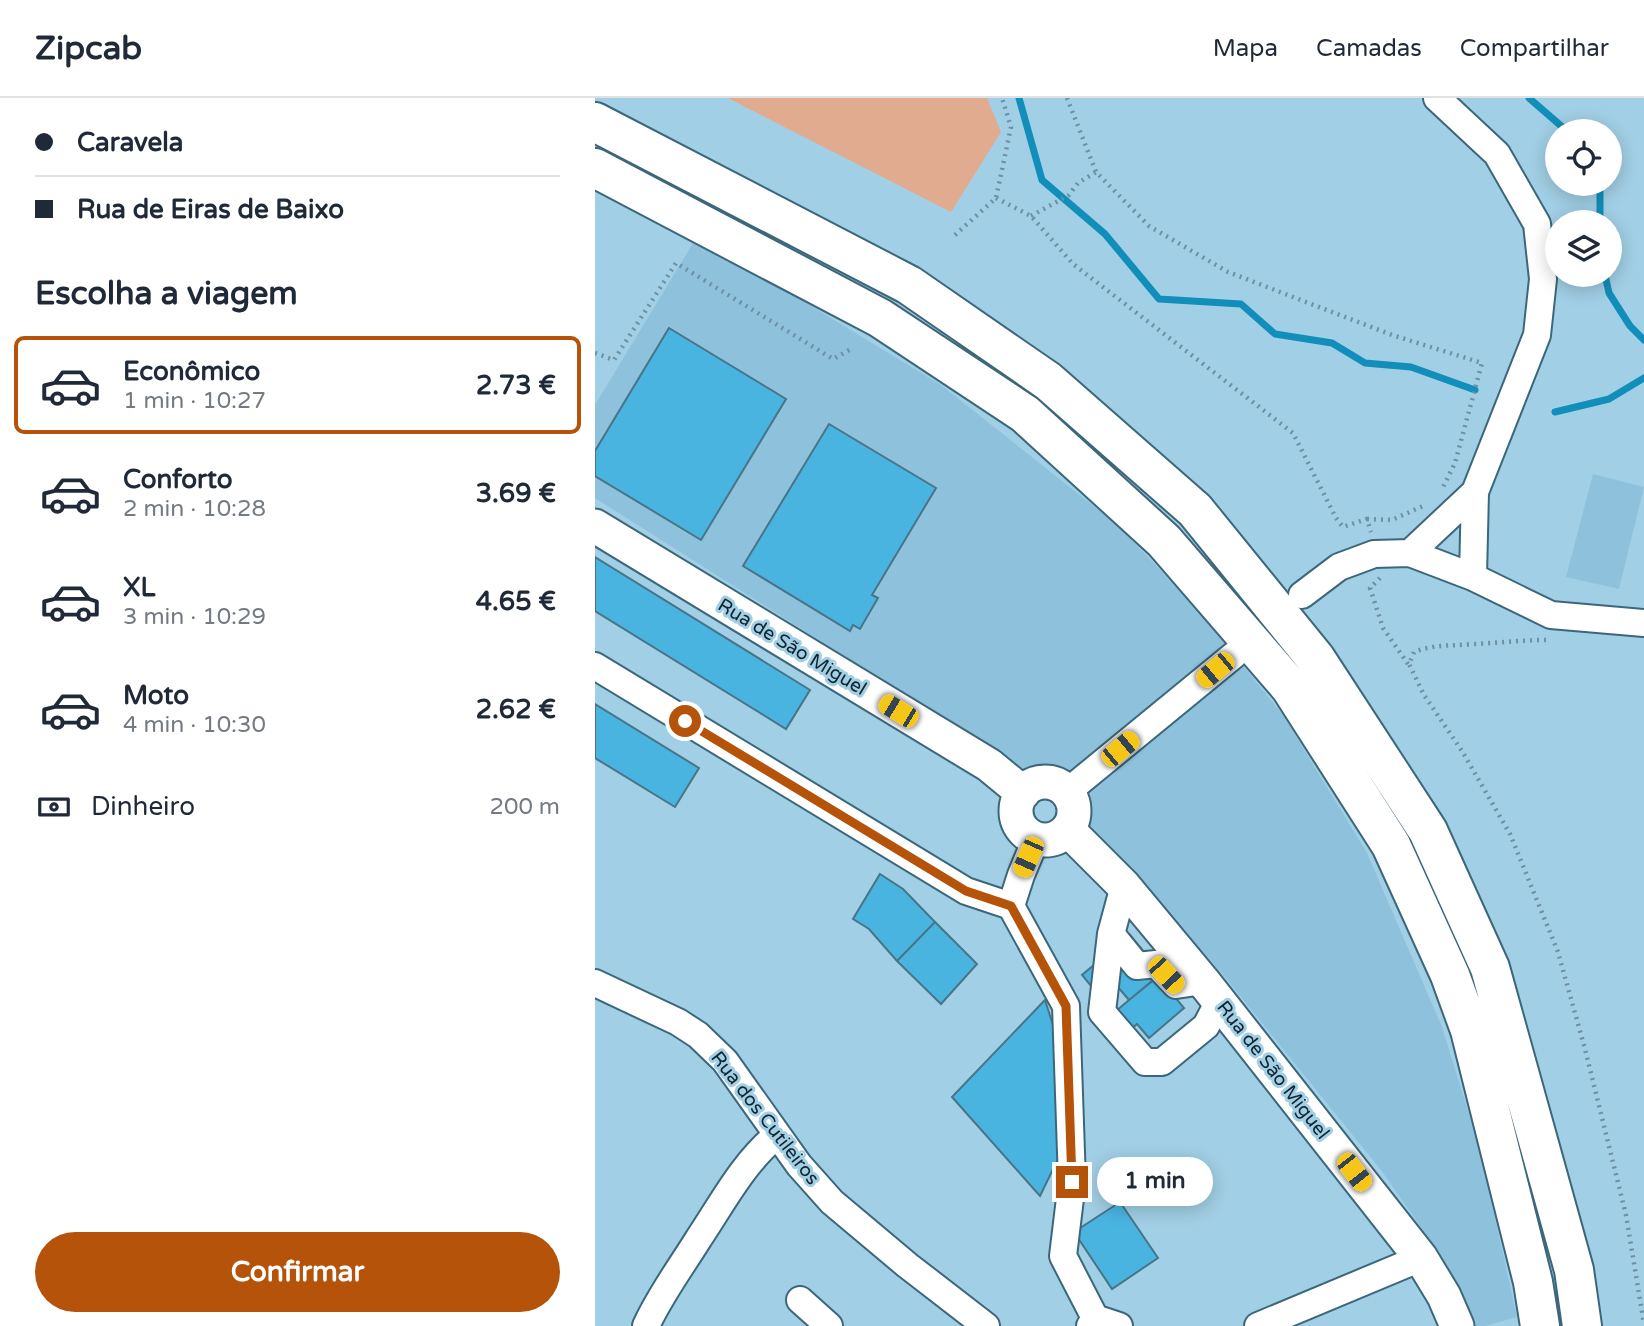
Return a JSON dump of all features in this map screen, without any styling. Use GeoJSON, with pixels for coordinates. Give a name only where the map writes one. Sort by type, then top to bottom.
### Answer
{"type":"FeatureCollection","features":[{"type":"Feature","properties":{"kind":"highway"},"geometry":{"type":"LineString","coordinates":[[595,122],[909,285],[1048,381],[1195,510],[1316,659],[1428,831],[1490,968],[1574,1270],[1582,1326]]}},
{"type":"Feature","properties":{"kind":"highway"},"geometry":{"type":"LineString","coordinates":[[595,168],[880,318],[1025,414],[1164,541],[1290,687],[1391,845],[1450,975],[1470,1030],[1534,1282],[1540,1326]]}},
{"type":"Feature","properties":{"kind":"main road","name":"Rua de São Miguel"},"geometry":{"type":"LineString","coordinates":[[595,526],[989,765],[1023,793]]}},
{"type":"Feature","properties":{"kind":"main road"},"geometry":{"type":"LineString","coordinates":[[1045,782],[1060,786],[1067,792],[1074,815],[1068,830],[1062,836],[1036,839],[1021,828],[1016,810],[1023,793],[1036,784],[1045,782]]}},
{"type":"Feature","properties":{"kind":"main road","name":"Rua de São Miguel"},"geometry":{"type":"LineString","coordinates":[[1068,830],[1124,886],[1211,991],[1421,1258],[1444,1296],[1457,1326]]}},
{"type":"Feature","properties":{"kind":"street"},"geometry":{"type":"LineString","coordinates":[[1437,98],[1497,154],[1537,223],[1543,279],[1537,335],[1475,492],[1473,578]]}},
{"type":"Feature","properties":{"kind":"street"},"geometry":{"type":"LineString","coordinates":[[1411,553],[1475,492]]}},
{"type":"Feature","properties":{"kind":"street"},"geometry":{"type":"LineString","coordinates":[[1302,595],[1339,567],[1374,554],[1411,553],[1473,578],[1551,615],[1644,623]]}},
{"type":"Feature","properties":{"kind":"street"},"geometry":{"type":"LineString","coordinates":[[1067,792],[1234,654]]}},
{"type":"Feature","properties":{"kind":"street"},"geometry":{"type":"LineString","coordinates":[[595,666],[966,891],[1011,906],[1066,1006],[1072,1182],[1063,1256],[1101,1323]]}},
{"type":"Feature","properties":{"kind":"street"},"geometry":{"type":"LineString","coordinates":[[1011,906],[1036,839]]}},
{"type":"Feature","properties":{"kind":"street"},"geometry":{"type":"LineString","coordinates":[[1111,934],[1137,966],[1156,964],[1176,985],[1211,991],[1206,1026],[1162,1062],[1145,1062],[1102,1012],[1111,934],[1124,886]]}},
{"type":"Feature","properties":{"kind":"street","name":"Rua dos Cutileiros"},"geometry":{"type":"LineString","coordinates":[[595,984],[678,1022],[698,1035],[725,1061],[799,1164],[832,1202],[986,1326]]}},
{"type":"Feature","properties":{"kind":"street"},"geometry":{"type":"LineString","coordinates":[[646,1326],[667,1288],[745,1167],[777,1135]]}},
{"type":"Feature","properties":{"kind":"street"},"geometry":{"type":"LineString","coordinates":[[1258,1326],[1421,1258]]}},
{"type":"Feature","properties":{"kind":"street"},"geometry":{"type":"LineString","coordinates":[[800,1300],[829,1326]]}},
{"type":"Feature","properties":{"kind":"path"},"geometry":{"type":"LineString","coordinates":[[955,234],[996,198],[1011,127],[1002,98]]}},
{"type":"Feature","properties":{"kind":"path"},"geometry":{"type":"LineString","coordinates":[[1067,98],[1096,172],[1149,226],[1228,272],[1392,335],[1482,363],[1455,463],[1443,488]]}},
{"type":"Feature","properties":{"kind":"path"},"geometry":{"type":"LineString","coordinates":[[1031,216],[1069,195],[1078,183],[1096,172]]}},
{"type":"Feature","properties":{"kind":"path"},"geometry":{"type":"LineString","coordinates":[[996,198],[1031,216],[1073,264],[1293,433],[1336,519],[1343,527],[1367,519],[1392,520],[1426,505]]}},
{"type":"Feature","properties":{"kind":"path"},"geometry":{"type":"LineString","coordinates":[[595,353],[614,359],[675,263],[834,359],[853,348]]}},
{"type":"Feature","properties":{"kind":"path"},"geometry":{"type":"LineString","coordinates":[[1367,519],[1371,532]]}},
{"type":"Feature","properties":{"kind":"path"},"geometry":{"type":"LineString","coordinates":[[1382,575],[1370,588],[1383,628],[1409,664],[1424,695],[1462,751],[1510,834],[1558,952],[1626,1215],[1644,1324]]}},
{"type":"Feature","properties":{"kind":"path"},"geometry":{"type":"LineString","coordinates":[[1409,664],[1415,652],[1429,646],[1546,640]]}},
{"type":"Feature","properties":{"kind":"shaded area"},"geometry":{"type":"Polygon","coordinates":[[[728,98],[987,98],[1001,132],[951,212],[728,98]]]}},
{"type":"Feature","properties":{"kind":"shaded area"},"geometry":{"type":"Polygon","coordinates":[[[693,243],[793,295],[941,385],[1115,523],[1194,605],[1283,715],[1367,853],[1442,1027],[1480,1150],[1517,1317],[1485,1326],[1474,1326],[1439,1253],[1381,1170],[1219,970],[1110,849],[1027,772],[595,498],[595,405],[693,243]]]}},
{"type":"Feature","properties":{"kind":"shaded area"},"geometry":{"type":"Polygon","coordinates":[[[1593,474],[1644,487],[1619,589],[1566,577],[1593,474]]]}},
{"type":"Feature","properties":{"kind":"building"},"geometry":{"type":"Polygon","coordinates":[[[669,328],[786,399],[701,540],[595,476],[595,451],[669,328]]]}},
{"type":"Feature","properties":{"kind":"building"},"geometry":{"type":"Polygon","coordinates":[[[829,424],[936,488],[872,595],[878,598],[860,629],[853,625],[850,631],[743,566],[829,424]]]}},
{"type":"Feature","properties":{"kind":"building"},"geometry":{"type":"Polygon","coordinates":[[[595,557],[810,690],[786,729],[595,611],[595,557]]]}},
{"type":"Feature","properties":{"kind":"building"},"geometry":{"type":"Polygon","coordinates":[[[595,704],[699,768],[675,807],[595,758],[595,704]]]}},
{"type":"Feature","properties":{"kind":"building"},"geometry":{"type":"Polygon","coordinates":[[[880,874],[903,889],[935,922],[897,961],[869,929],[853,919],[880,874]]]}},
{"type":"Feature","properties":{"kind":"building"},"geometry":{"type":"Polygon","coordinates":[[[935,922],[977,964],[941,1004],[897,961],[935,922]]]}},
{"type":"Feature","properties":{"kind":"building"},"geometry":{"type":"Polygon","coordinates":[[[1130,935],[1144,952],[1138,956],[1156,978],[1129,1000],[1111,979],[1096,992],[1082,975],[1130,935]]]}},
{"type":"Feature","properties":{"kind":"building"},"geometry":{"type":"Polygon","coordinates":[[[1158,976],[1184,1008],[1149,1038],[1137,1024],[1130,1030],[1116,1011],[1158,976]]]}},
{"type":"Feature","properties":{"kind":"building"},"geometry":{"type":"Polygon","coordinates":[[[1045,1000],[1054,1028],[1060,1155],[1040,1196],[952,1097],[1045,1000]]]}},
{"type":"Feature","properties":{"kind":"building"},"geometry":{"type":"Polygon","coordinates":[[[1120,1202],[1158,1258],[1112,1289],[1074,1232],[1120,1202]]]}},
{"type":"Feature","properties":{"kind":"waterway"},"geometry":{"type":"LineString","coordinates":[[1019,98],[1042,180],[1105,234],[1159,299],[1241,304],[1275,334],[1332,343],[1365,363],[1411,367],[1475,390]]}},
{"type":"Feature","properties":{"kind":"waterway"},"geometry":{"type":"LineString","coordinates":[[1529,98],[1553,119]]}},
{"type":"Feature","properties":{"kind":"waterway"},"geometry":{"type":"LineString","coordinates":[[1600,196],[1600,210]]}},
{"type":"Feature","properties":{"kind":"waterway"},"geometry":{"type":"LineString","coordinates":[[1608,287],[1630,326],[1644,340]]}},
{"type":"Feature","properties":{"kind":"waterway"},"geometry":{"type":"LineString","coordinates":[[1555,412],[1609,399],[1644,378]]}},
{"type":"Feature","properties":{"kind":"route"},"geometry":{"type":"LineString","coordinates":[[685,721],[966,891],[1011,906],[1066,1006],[1072,1182]]}}]}
